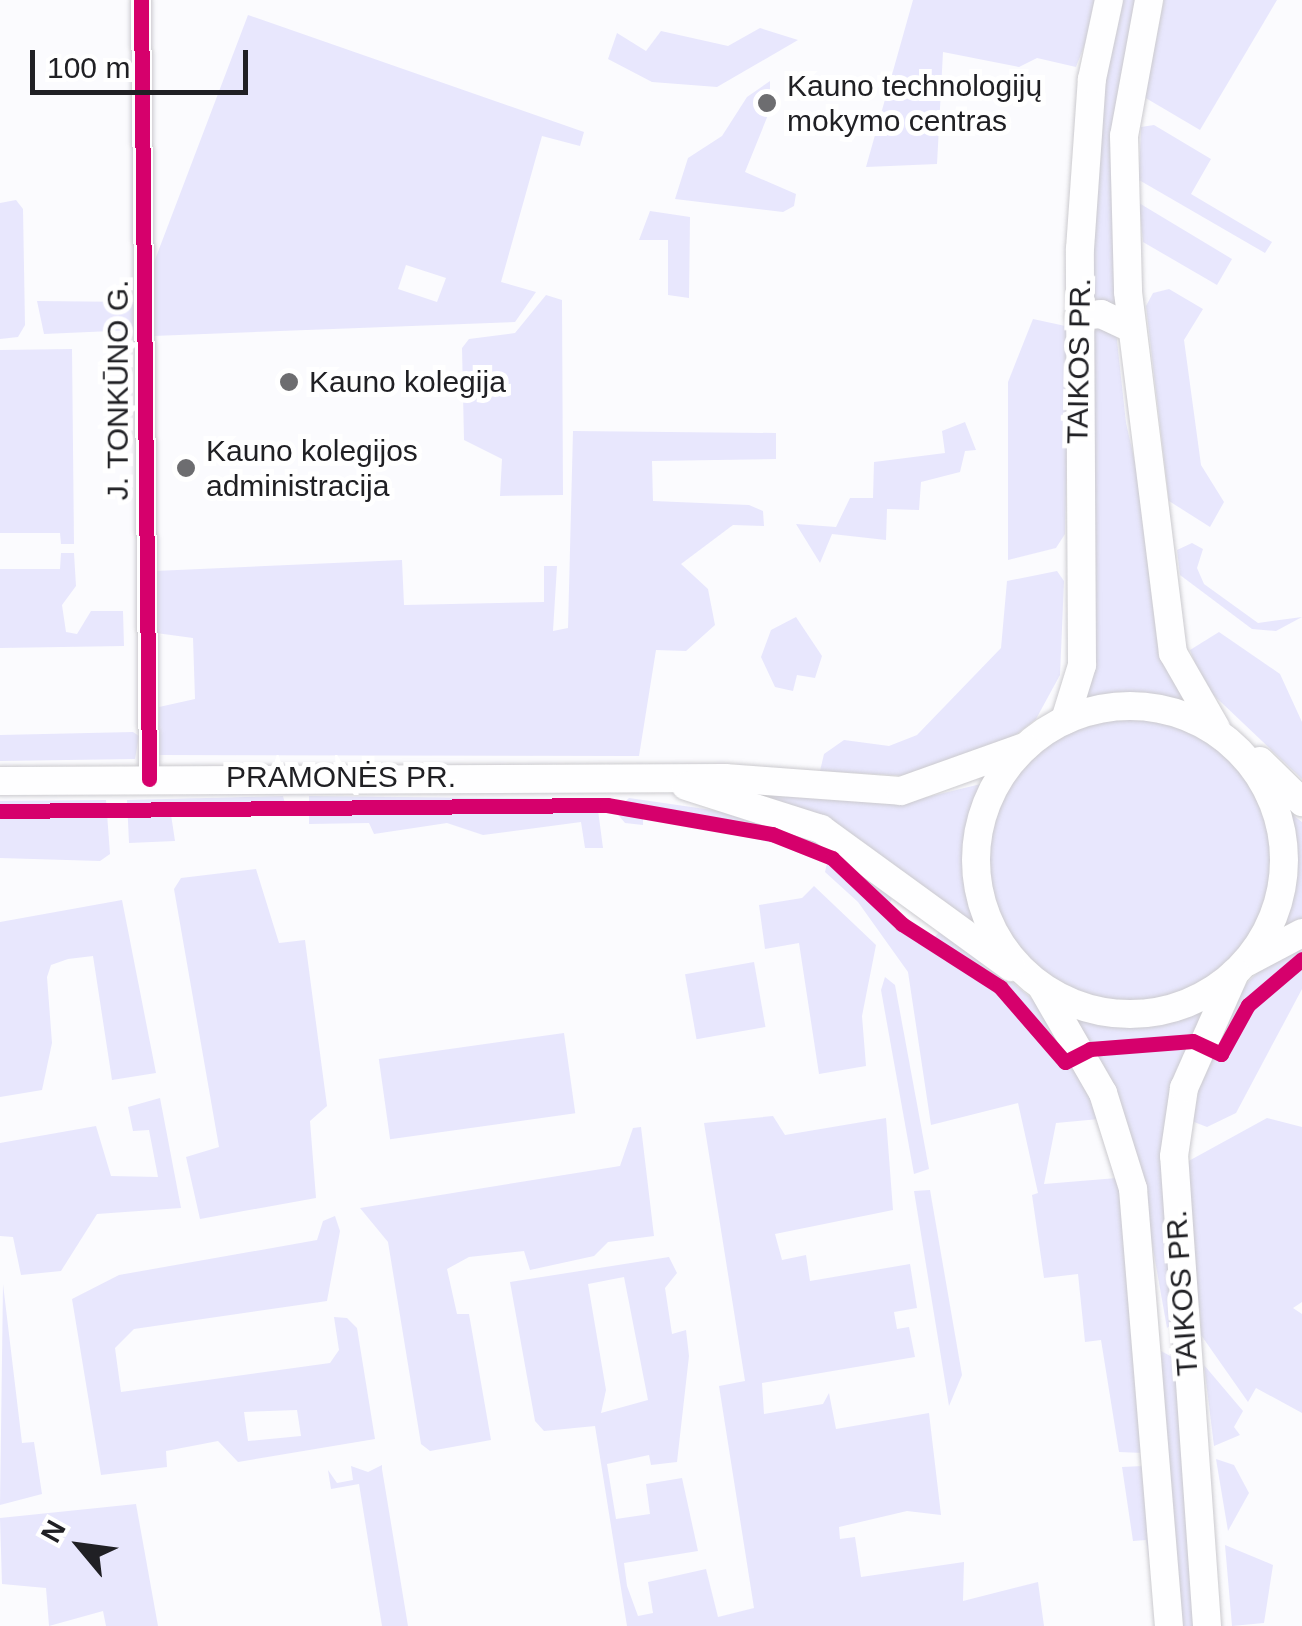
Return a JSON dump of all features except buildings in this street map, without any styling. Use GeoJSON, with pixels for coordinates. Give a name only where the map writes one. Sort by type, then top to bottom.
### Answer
{"type":"FeatureCollection","features":[{"type":"Feature","properties":{"kind":"main road","name":"TAIKOS PR."},"geometry":{"type":"LineString","coordinates":[[1065,720],[1082,665],[1077,559],[1079,316],[1092,79],[1109,0]]}},
{"type":"Feature","properties":{"kind":"main road","name":"TAIKOS PR."},"geometry":{"type":"LineString","coordinates":[[1149,0],[1123,164],[1132,328],[1171,642],[1188,690],[1236,749]]}},
{"type":"Feature","properties":{"kind":"main road"},"geometry":{"type":"LineString","coordinates":[[1079,316],[1101,314],[1132,328]]}},
{"type":"Feature","properties":{"kind":"main road"},"geometry":{"type":"LineString","coordinates":[[985,763],[1056,703],[1077,559]]}},
{"type":"Feature","properties":{"kind":"main road","name":"TAIKOS PR."},"geometry":{"type":"LineString","coordinates":[[1188,690],[1302,803]]}},
{"type":"Feature","properties":{"kind":"main road"},"geometry":{"type":"LineString","coordinates":[[1302,803],[1236,749],[1158,708],[1104,708],[1065,720],[1024,748],[988,798],[976,859],[988,920],[1036,983],[1090,1009],[1142,1014],[1192,1000],[1302,932]]}},
{"type":"Feature","properties":{"kind":"main road","name":"PRAMONĖS PR."},"geometry":{"type":"LineString","coordinates":[[0,782],[481,776],[681,784],[725,778],[901,792],[1024,748]]}},
{"type":"Feature","properties":{"kind":"main road"},"geometry":{"type":"LineString","coordinates":[[1236,749],[1274,806],[1284,862],[1272,918],[1238,969]]}},
{"type":"Feature","properties":{"kind":"main road","name":"PRAMONĖS PR."},"geometry":{"type":"LineString","coordinates":[[681,784],[821,829],[1036,983]]}},
{"type":"Feature","properties":{"kind":"main road","name":"TAIKOS PR."},"geometry":{"type":"LineString","coordinates":[[1206,1626],[1176,1118],[1238,969]]}},
{"type":"Feature","properties":{"kind":"main road","name":"TAIKOS PR."},"geometry":{"type":"LineString","coordinates":[[1036,983],[1103,1093],[1123,1151],[1146,1340],[1169,1626]]}},
{"type":"Feature","properties":{"kind":"main road"},"geometry":{"type":"LineString","coordinates":[[1146,1340],[1186,1337]]}},
{"type":"Feature","properties":{"kind":"street","name":"J. TONKŪNO G."},"geometry":{"type":"LineString","coordinates":[[141,0],[148,779]]}},
{"type":"Feature","properties":{"kind":"shaded area"},"geometry":{"type":"Polygon","coordinates":[[[913,0],[1102,0],[1076,67],[1037,58],[1019,67],[943,52],[937,164],[866,167],[913,0]]]}},
{"type":"Feature","properties":{"kind":"shaded area"},"geometry":{"type":"Polygon","coordinates":[[[1117,0],[1139,0],[1121,308],[1088,304],[1096,117],[1117,0]]]}},
{"type":"Feature","properties":{"kind":"shaded area"},"geometry":{"type":"Polygon","coordinates":[[[1164,0],[1277,0],[1200,130],[1144,97],[1164,0]]]}},
{"type":"Feature","properties":{"kind":"shaded area"},"geometry":{"type":"Polygon","coordinates":[[[248,15],[584,132],[580,146],[542,136],[501,282],[536,292],[515,322],[153,336],[153,265],[248,15]],[[406,265],[398,289],[437,302],[446,278],[406,265]]]}},
{"type":"Feature","properties":{"kind":"shaded area"},"geometry":{"type":"Polygon","coordinates":[[[760,28],[798,40],[717,87],[652,82],[608,59],[617,33],[646,51],[661,31],[728,46],[760,28]]]}},
{"type":"Feature","properties":{"kind":"shaded area"},"geometry":{"type":"Polygon","coordinates":[[[770,81],[770,110],[745,172],[796,194],[794,206],[783,212],[675,199],[688,158],[722,136],[747,97],[770,81]]]}},
{"type":"Feature","properties":{"kind":"shaded area"},"geometry":{"type":"Polygon","coordinates":[[[1154,125],[1211,159],[1191,194],[1272,242],[1265,253],[1139,180],[1141,127],[1154,125]]]}},
{"type":"Feature","properties":{"kind":"shaded area"},"geometry":{"type":"Polygon","coordinates":[[[16,200],[23,209],[25,325],[18,337],[0,339],[0,203],[16,200]]]}},
{"type":"Feature","properties":{"kind":"shaded area"},"geometry":{"type":"Polygon","coordinates":[[[1139,203],[1232,259],[1217,285],[1143,242],[1139,203]]]}},
{"type":"Feature","properties":{"kind":"shaded area"},"geometry":{"type":"Polygon","coordinates":[[[650,211],[690,217],[689,298],[668,295],[668,240],[639,240],[650,211]]]}},
{"type":"Feature","properties":{"kind":"shaded area"},"geometry":{"type":"Polygon","coordinates":[[[1169,289],[1203,309],[1184,340],[1201,465],[1224,502],[1210,527],[1169,501],[1146,306],[1153,293],[1169,289]]]}},
{"type":"Feature","properties":{"kind":"shaded area"},"geometry":{"type":"Polygon","coordinates":[[[546,295],[562,300],[563,495],[500,496],[502,459],[464,440],[462,348],[469,339],[515,333],[546,295]]]}},
{"type":"Feature","properties":{"kind":"shaded area"},"geometry":{"type":"Polygon","coordinates":[[[37,301],[135,302],[134,330],[44,334],[37,301]]]}},
{"type":"Feature","properties":{"kind":"shaded area"},"geometry":{"type":"Polygon","coordinates":[[[1033,319],[1070,327],[1065,534],[1056,548],[1008,560],[1008,382],[1033,319]]]}},
{"type":"Feature","properties":{"kind":"shaded area"},"geometry":{"type":"Polygon","coordinates":[[[1096,324],[1116,331],[1126,423],[1192,712],[1145,699],[1081,704],[1089,331],[1096,324]]]}},
{"type":"Feature","properties":{"kind":"shaded area"},"geometry":{"type":"Polygon","coordinates":[[[72,349],[74,544],[61,544],[60,533],[0,533],[0,350],[72,349]]]}},
{"type":"Feature","properties":{"kind":"shaded area"},"geometry":{"type":"Polygon","coordinates":[[[965,422],[976,450],[965,451],[960,472],[921,482],[919,510],[887,509],[886,540],[832,534],[820,563],[796,524],[836,527],[850,498],[873,498],[874,462],[945,453],[942,431],[965,422]]]}},
{"type":"Feature","properties":{"kind":"shaded area"},"geometry":{"type":"Polygon","coordinates":[[[573,431],[776,433],[776,459],[652,461],[653,501],[749,505],[763,511],[764,526],[733,525],[681,564],[708,589],[715,625],[686,651],[656,650],[639,756],[158,755],[159,707],[195,699],[193,638],[156,633],[155,571],[402,560],[404,605],[544,602],[544,566],[557,566],[553,631],[568,628],[573,431]]]}},
{"type":"Feature","properties":{"kind":"shaded area"},"geometry":{"type":"Polygon","coordinates":[[[1192,543],[1203,549],[1197,568],[1204,584],[1258,623],[1302,617],[1276,631],[1252,629],[1180,575],[1177,550],[1192,543]]]}},
{"type":"Feature","properties":{"kind":"shaded area"},"geometry":{"type":"Polygon","coordinates":[[[61,553],[74,553],[76,586],[62,605],[66,632],[77,634],[91,611],[123,611],[124,646],[0,648],[0,569],[60,569],[61,553]]]}},
{"type":"Feature","properties":{"kind":"shaded area"},"geometry":{"type":"Polygon","coordinates":[[[1057,571],[1064,581],[1060,675],[1036,719],[1014,736],[911,776],[820,771],[824,754],[844,740],[889,746],[917,735],[1001,648],[1007,581],[1057,571]]]}},
{"type":"Feature","properties":{"kind":"shaded area"},"geometry":{"type":"Polygon","coordinates":[[[796,617],[822,656],[815,678],[797,675],[793,691],[775,687],[761,657],[771,630],[796,617]]]}},
{"type":"Feature","properties":{"kind":"shaded area"},"geometry":{"type":"Polygon","coordinates":[[[1219,632],[1280,674],[1302,722],[1302,779],[1204,686],[1190,650],[1219,632]]]}},
{"type":"Feature","properties":{"kind":"shaded area"},"geometry":{"type":"Polygon","coordinates":[[[1129,716],[1184,727],[1231,759],[1263,806],[1274,861],[1263,916],[1231,963],[1184,995],[1129,1006],[1074,995],[1027,963],[995,916],[984,861],[995,806],[1027,759],[1074,727],[1129,716]]]}},
{"type":"Feature","properties":{"kind":"shaded area"},"geometry":{"type":"Polygon","coordinates":[[[133,732],[139,736],[135,759],[0,761],[0,735],[133,732]]]}},
{"type":"Feature","properties":{"kind":"shaded area"},"geometry":{"type":"Polygon","coordinates":[[[989,782],[971,832],[970,864],[989,940],[740,788],[915,800],[989,782]]]}},
{"type":"Feature","properties":{"kind":"shaded area"},"geometry":{"type":"Polygon","coordinates":[[[283,796],[286,807],[170,808],[175,841],[129,843],[127,800],[283,796]]]}},
{"type":"Feature","properties":{"kind":"shaded area"},"geometry":{"type":"Polygon","coordinates":[[[309,796],[588,799],[598,810],[603,848],[585,848],[581,822],[483,835],[447,823],[374,834],[369,823],[309,824],[309,796]]]}},
{"type":"Feature","properties":{"kind":"shaded area"},"geometry":{"type":"Polygon","coordinates":[[[629,798],[719,811],[825,841],[892,899],[888,906],[933,939],[939,932],[977,953],[1036,1002],[1079,1068],[1099,1119],[1056,1123],[1044,1184],[1117,1178],[1118,1162],[1143,1453],[1119,1452],[1101,1340],[1085,1342],[1078,1274],[1044,1278],[1032,1195],[1038,1193],[1018,1103],[931,1125],[908,972],[858,902],[825,872],[827,863],[793,847],[643,815],[643,825],[625,823],[615,811],[629,798]]]}},
{"type":"Feature","properties":{"kind":"shaded area"},"geometry":{"type":"Polygon","coordinates":[[[106,800],[110,854],[100,861],[0,858],[0,801],[106,800]]]}},
{"type":"Feature","properties":{"kind":"shaded area"},"geometry":{"type":"Polygon","coordinates":[[[1283,808],[1302,822],[1302,922],[1272,937],[1289,881],[1283,808]]]}},
{"type":"Feature","properties":{"kind":"shaded area"},"geometry":{"type":"Polygon","coordinates":[[[256,869],[279,943],[305,940],[327,1106],[310,1121],[316,1198],[200,1219],[186,1157],[219,1147],[174,889],[181,878],[256,869]]]}},
{"type":"Feature","properties":{"kind":"shaded area"},"geometry":{"type":"Polygon","coordinates":[[[814,886],[876,945],[862,1016],[866,1066],[819,1074],[799,943],[765,949],[759,905],[802,898],[814,886]]]}},
{"type":"Feature","properties":{"kind":"shaded area"},"geometry":{"type":"Polygon","coordinates":[[[122,900],[156,1073],[112,1080],[93,956],[68,959],[51,965],[47,977],[52,1043],[42,1090],[0,1097],[0,922],[122,900]]]}},
{"type":"Feature","properties":{"kind":"shaded area"},"geometry":{"type":"Polygon","coordinates":[[[1302,944],[1302,989],[1236,1113],[1207,1127],[1194,1122],[1187,1104],[1238,992],[1268,962],[1302,944]]]}},
{"type":"Feature","properties":{"kind":"shaded area"},"geometry":{"type":"Polygon","coordinates":[[[754,962],[765,1027],[697,1039],[685,974],[754,962]]]}},
{"type":"Feature","properties":{"kind":"shaded area"},"geometry":{"type":"Polygon","coordinates":[[[885,977],[895,985],[929,1169],[914,1174],[881,990],[885,977]]]}},
{"type":"Feature","properties":{"kind":"shaded area"},"geometry":{"type":"Polygon","coordinates":[[[1213,998],[1195,1039],[1174,1322],[1167,1328],[1147,1215],[1069,1014],[1149,1022],[1213,998]]]}},
{"type":"Feature","properties":{"kind":"shaded area"},"geometry":{"type":"Polygon","coordinates":[[[564,1033],[575,1113],[390,1139],[379,1059],[564,1033]]]}},
{"type":"Feature","properties":{"kind":"shaded area"},"geometry":{"type":"Polygon","coordinates":[[[160,1098],[181,1208],[97,1214],[61,1271],[21,1275],[13,1237],[0,1236],[0,1143],[96,1126],[111,1176],[158,1177],[149,1130],[133,1131],[128,1107],[160,1098]]]}},
{"type":"Feature","properties":{"kind":"shaded area"},"geometry":{"type":"Polygon","coordinates":[[[773,1116],[785,1135],[886,1118],[893,1210],[775,1234],[782,1260],[806,1255],[810,1281],[910,1264],[917,1308],[894,1312],[897,1329],[909,1327],[915,1357],[762,1383],[764,1414],[823,1404],[829,1393],[836,1429],[929,1413],[941,1515],[907,1511],[839,1527],[840,1539],[855,1537],[861,1577],[964,1562],[963,1601],[1038,1582],[1044,1626],[627,1626],[595,1426],[544,1431],[535,1421],[510,1282],[669,1257],[677,1273],[665,1288],[672,1334],[686,1330],[689,1356],[677,1462],[651,1465],[649,1455],[607,1464],[616,1519],[650,1514],[646,1484],[682,1478],[698,1551],[624,1563],[627,1586],[638,1616],[653,1613],[648,1582],[706,1569],[718,1617],[754,1608],[719,1386],[745,1381],[704,1123],[773,1116]],[[624,1277],[588,1284],[606,1390],[601,1413],[648,1400],[624,1277]]]}},
{"type":"Feature","properties":{"kind":"shaded area"},"geometry":{"type":"Polygon","coordinates":[[[1267,1118],[1302,1127],[1302,1302],[1293,1308],[1302,1314],[1302,1413],[1256,1388],[1248,1402],[1201,1335],[1200,1308],[1191,1308],[1185,1163],[1267,1118]]]}},
{"type":"Feature","properties":{"kind":"shaded area"},"geometry":{"type":"Polygon","coordinates":[[[641,1127],[654,1236],[608,1242],[594,1256],[530,1270],[524,1251],[469,1257],[447,1269],[457,1314],[469,1314],[491,1440],[430,1451],[421,1444],[388,1242],[360,1208],[620,1166],[633,1128],[641,1127]]]}},
{"type":"Feature","properties":{"kind":"shaded area"},"geometry":{"type":"Polygon","coordinates":[[[930,1190],[962,1375],[949,1406],[914,1191],[930,1190]]]}},
{"type":"Feature","properties":{"kind":"shaded area"},"geometry":{"type":"Polygon","coordinates":[[[335,1216],[340,1231],[327,1301],[134,1329],[115,1348],[121,1392],[330,1363],[339,1350],[334,1317],[347,1318],[357,1328],[375,1439],[238,1462],[218,1441],[166,1451],[167,1467],[101,1475],[72,1299],[119,1275],[317,1240],[323,1221],[335,1216]],[[297,1410],[244,1412],[248,1441],[301,1436],[297,1410]]]}},
{"type":"Feature","properties":{"kind":"shaded area"},"geometry":{"type":"Polygon","coordinates":[[[3,1284],[22,1443],[34,1442],[42,1494],[0,1505],[3,1284]]]}},
{"type":"Feature","properties":{"kind":"shaded area"},"geometry":{"type":"Polygon","coordinates":[[[1161,1351],[1174,1358],[1199,1626],[1177,1626],[1161,1351]]]}},
{"type":"Feature","properties":{"kind":"shaded area"},"geometry":{"type":"Polygon","coordinates":[[[1204,1365],[1243,1411],[1234,1427],[1240,1435],[1214,1446],[1204,1365]]]}},
{"type":"Feature","properties":{"kind":"shaded area"},"geometry":{"type":"Polygon","coordinates":[[[1216,1459],[1234,1465],[1249,1493],[1228,1531],[1216,1459]]]}},
{"type":"Feature","properties":{"kind":"shaded area"},"geometry":{"type":"Polygon","coordinates":[[[382,1465],[408,1626],[382,1626],[359,1484],[331,1489],[328,1470],[337,1483],[353,1480],[351,1466],[368,1472],[382,1465]]]}},
{"type":"Feature","properties":{"kind":"shaded area"},"geometry":{"type":"Polygon","coordinates":[[[1143,1466],[1153,1579],[1146,1540],[1133,1541],[1122,1467],[1143,1466]]]}},
{"type":"Feature","properties":{"kind":"shaded area"},"geometry":{"type":"Polygon","coordinates":[[[136,1504],[158,1626],[106,1626],[103,1611],[49,1626],[46,1588],[2,1584],[0,1518],[136,1504]]]}},
{"type":"Feature","properties":{"kind":"shaded area"},"geometry":{"type":"Polygon","coordinates":[[[1225,1545],[1273,1565],[1264,1623],[1232,1626],[1225,1545]]]}},
{"type":"Feature","properties":{"kind":"cycle path"},"geometry":{"type":"LineString","coordinates":[[141,0],[149,779]]}},
{"type":"Feature","properties":{"kind":"cycle path"},"geometry":{"type":"LineString","coordinates":[[0,811],[607,805],[772,834],[832,858],[902,924],[1000,987],[1065,1062],[1090,1049],[1193,1041],[1221,1054],[1248,1005],[1302,959]]}},
{"type":"Feature","properties":{"kind":"place","name":"Kauno technologijų mokymo centras"},"geometry":{"type":"Point","coordinates":[767,103]}},
{"type":"Feature","properties":{"kind":"place","name":"Kauno kolegija"},"geometry":{"type":"Point","coordinates":[289,382]}},
{"type":"Feature","properties":{"kind":"place","name":"Kauno kolegijos administracija"},"geometry":{"type":"Point","coordinates":[186,468]}}]}
